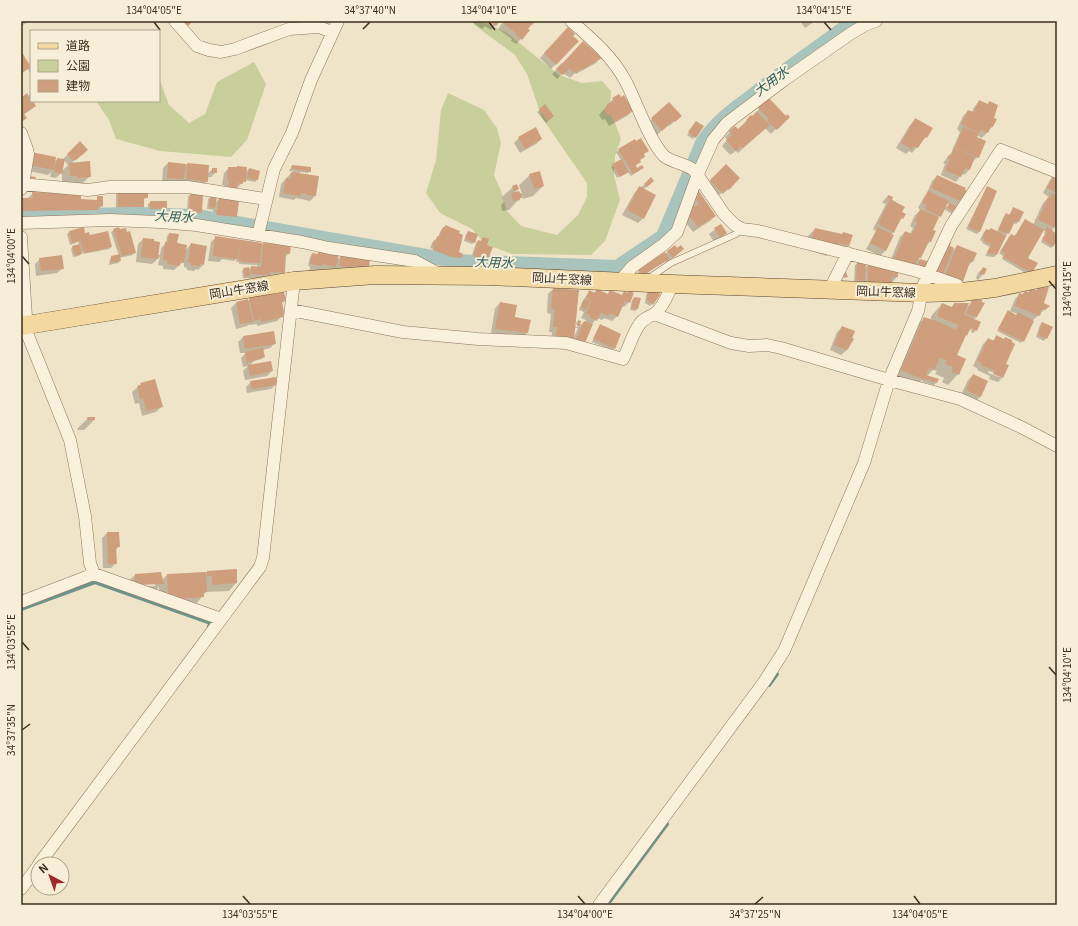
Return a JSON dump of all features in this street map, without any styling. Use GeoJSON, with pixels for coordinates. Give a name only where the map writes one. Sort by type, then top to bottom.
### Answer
{"type":"FeatureCollection","features":[{"type":"Feature","properties":{"kind":"main road","name":"岡山牛窓線"},"geometry":{"type":"LineString","coordinates":[[23,326],[294,281],[375,275],[440,275],[923,293],[962,292],[995,288],[1057,275]]}},
{"type":"Feature","properties":{"kind":"street"},"geometry":{"type":"LineString","coordinates":[[175,21],[197,46],[221,52],[235,49],[289,29],[319,27],[332,32]]}},
{"type":"Feature","properties":{"kind":"street"},"geometry":{"type":"LineString","coordinates":[[259,230],[274,169],[292,133],[311,80],[338,21]]}},
{"type":"Feature","properties":{"kind":"street"},"geometry":{"type":"LineString","coordinates":[[571,21],[589,36],[612,59],[626,81],[656,147],[666,157],[693,170],[724,214],[742,229],[758,231],[917,271],[957,285],[962,292]]}},
{"type":"Feature","properties":{"kind":"street"},"geometry":{"type":"LineString","coordinates":[[620,281],[632,267],[663,245],[677,232],[693,170],[713,140],[727,123],[784,80],[868,22]]}},
{"type":"Feature","properties":{"kind":"street"},"geometry":{"type":"LineString","coordinates":[[21,133],[28,154],[22,186],[88,190],[110,187],[188,187],[266,199]]}},
{"type":"Feature","properties":{"kind":"street"},"geometry":{"type":"LineString","coordinates":[[599,905],[764,682],[784,652],[864,463],[889,380],[918,311],[923,293],[923,286],[951,226],[1001,150],[1057,172]]}},
{"type":"Feature","properties":{"kind":"street"},"geometry":{"type":"LineString","coordinates":[[21,222],[110,220],[160,222],[259,230],[329,248],[415,261],[440,275]]}},
{"type":"Feature","properties":{"kind":"street"},"geometry":{"type":"LineString","coordinates":[[21,238],[24,273],[23,326],[70,440],[85,516],[90,563],[94,574]]}},
{"type":"Feature","properties":{"kind":"street"},"geometry":{"type":"LineString","coordinates":[[834,290],[833,283],[848,253]]}},
{"type":"Feature","properties":{"kind":"street"},"geometry":{"type":"LineString","coordinates":[[46,856],[260,567],[263,558],[294,281]]}},
{"type":"Feature","properties":{"kind":"street"},"geometry":{"type":"LineString","coordinates":[[654,314],[669,293],[672,284]]}},
{"type":"Feature","properties":{"kind":"street"},"geometry":{"type":"LineString","coordinates":[[291,310],[402,332],[478,339],[566,343],[623,359],[639,324],[647,316],[654,314],[731,343],[749,346],[767,345],[781,348],[960,399],[1023,428],[1057,446]]}},
{"type":"Feature","properties":{"kind":"street"},"geometry":{"type":"LineString","coordinates":[[21,602],[94,574],[221,619]]}},
{"type":"Feature","properties":{"kind":"street"},"geometry":{"type":"LineString","coordinates":[[21,889],[30,877]]}},
{"type":"Feature","properties":{"kind":"lane"},"geometry":{"type":"LineString","coordinates":[[646,283],[649,278],[671,264],[736,234],[742,229]]}},
{"type":"Feature","properties":{"kind":"green space"},"geometry":{"type":"Polygon","coordinates":[[[473,21],[482,21],[507,33],[559,75],[582,83],[602,81],[611,91],[610,109],[621,139],[615,156],[614,175],[620,200],[605,241],[591,255],[512,254],[485,244],[472,229],[440,213],[426,193],[436,160],[441,110],[448,93],[484,110],[497,128],[501,143],[494,175],[507,211],[521,226],[557,235],[578,215],[587,197],[587,183],[542,118],[527,74],[515,55],[473,24],[473,21]]]}},
{"type":"Feature","properties":{"kind":"green space"},"geometry":{"type":"Polygon","coordinates":[[[254,62],[266,84],[247,140],[231,157],[160,151],[116,139],[109,120],[97,102],[160,102],[160,81],[169,105],[189,123],[205,114],[217,82],[254,62]]]}},
{"type":"Feature","properties":{"kind":"building"},"geometry":{"type":"Polygon","coordinates":[[[183,21],[193,21],[188,26],[183,21]]]}},
{"type":"Feature","properties":{"kind":"building"},"geometry":{"type":"Polygon","coordinates":[[[483,21],[500,21],[496,26],[491,22],[488,25],[483,21]]]}},
{"type":"Feature","properties":{"kind":"building"},"geometry":{"type":"Polygon","coordinates":[[[504,21],[534,21],[528,29],[530,30],[522,40],[503,23],[504,21]]]}},
{"type":"Feature","properties":{"kind":"building"},"geometry":{"type":"Polygon","coordinates":[[[568,27],[575,34],[573,36],[579,41],[556,65],[544,53],[568,27]]]}},
{"type":"Feature","properties":{"kind":"building"},"geometry":{"type":"Polygon","coordinates":[[[583,41],[602,58],[582,70],[580,69],[576,73],[563,63],[583,41]]]}},
{"type":"Feature","properties":{"kind":"building"},"geometry":{"type":"Polygon","coordinates":[[[21,51],[30,68],[21,73],[21,51]]]}},
{"type":"Feature","properties":{"kind":"building"},"geometry":{"type":"Polygon","coordinates":[[[562,63],[569,69],[563,75],[556,69],[562,63]]]}},
{"type":"Feature","properties":{"kind":"building"},"geometry":{"type":"Polygon","coordinates":[[[27,93],[30,102],[34,102],[36,106],[24,114],[27,118],[21,122],[21,98],[27,93]]]}},
{"type":"Feature","properties":{"kind":"building"},"geometry":{"type":"Polygon","coordinates":[[[619,94],[621,97],[624,95],[633,111],[614,122],[610,114],[608,116],[604,109],[608,107],[607,104],[614,101],[612,98],[619,94]]]}},
{"type":"Feature","properties":{"kind":"building"},"geometry":{"type":"Polygon","coordinates":[[[769,98],[786,116],[787,114],[790,117],[777,130],[767,121],[769,119],[758,108],[769,98]]]}},
{"type":"Feature","properties":{"kind":"building"},"geometry":{"type":"Polygon","coordinates":[[[979,100],[988,104],[989,101],[998,105],[994,118],[997,119],[993,127],[991,126],[988,133],[980,130],[979,133],[961,124],[968,110],[974,112],[979,100]]]}},
{"type":"Feature","properties":{"kind":"building"},"geometry":{"type":"Polygon","coordinates":[[[669,102],[682,116],[675,122],[673,121],[662,131],[651,118],[669,102]]]}},
{"type":"Feature","properties":{"kind":"building"},"geometry":{"type":"Polygon","coordinates":[[[545,104],[554,116],[548,121],[539,109],[545,104]]]}},
{"type":"Feature","properties":{"kind":"building"},"geometry":{"type":"Polygon","coordinates":[[[757,112],[770,125],[743,148],[741,146],[736,151],[726,140],[732,135],[729,131],[735,126],[738,129],[751,115],[752,116],[757,112]]]}},
{"type":"Feature","properties":{"kind":"building"},"geometry":{"type":"Polygon","coordinates":[[[915,118],[933,128],[918,148],[914,146],[912,149],[901,143],[915,118]]]}},
{"type":"Feature","properties":{"kind":"building"},"geometry":{"type":"Polygon","coordinates":[[[696,121],[704,126],[696,138],[688,132],[696,121]]]}},
{"type":"Feature","properties":{"kind":"building"},"geometry":{"type":"Polygon","coordinates":[[[536,127],[542,139],[525,149],[518,137],[536,127]]]}},
{"type":"Feature","properties":{"kind":"building"},"geometry":{"type":"Polygon","coordinates":[[[963,127],[978,133],[977,137],[986,141],[979,158],[955,148],[963,127]]]}},
{"type":"Feature","properties":{"kind":"building"},"geometry":{"type":"Polygon","coordinates":[[[641,138],[649,151],[644,154],[645,157],[640,160],[641,162],[636,165],[637,168],[642,165],[644,168],[633,174],[618,149],[635,139],[636,141],[641,138]]]}},
{"type":"Feature","properties":{"kind":"building"},"geometry":{"type":"Polygon","coordinates":[[[80,141],[88,150],[76,160],[73,160],[67,154],[80,141]]]}},
{"type":"Feature","properties":{"kind":"building"},"geometry":{"type":"Polygon","coordinates":[[[954,148],[975,157],[970,170],[965,168],[961,177],[945,170],[950,159],[947,158],[949,155],[951,156],[954,148]]]}},
{"type":"Feature","properties":{"kind":"building"},"geometry":{"type":"Polygon","coordinates":[[[31,152],[56,157],[54,170],[29,165],[31,152]]]}},
{"type":"Feature","properties":{"kind":"building"},"geometry":{"type":"Polygon","coordinates":[[[57,158],[65,159],[62,174],[54,172],[57,158]]]}},
{"type":"Feature","properties":{"kind":"building"},"geometry":{"type":"Polygon","coordinates":[[[622,159],[629,172],[620,177],[612,164],[622,159]]]}},
{"type":"Feature","properties":{"kind":"building"},"geometry":{"type":"Polygon","coordinates":[[[90,161],[91,177],[77,178],[77,176],[70,176],[69,163],[90,161]]]}},
{"type":"Feature","properties":{"kind":"building"},"geometry":{"type":"Polygon","coordinates":[[[168,162],[186,164],[184,179],[167,178],[168,162]]]}},
{"type":"Feature","properties":{"kind":"building"},"geometry":{"type":"Polygon","coordinates":[[[187,163],[209,165],[208,182],[186,179],[187,163]]]}},
{"type":"Feature","properties":{"kind":"building"},"geometry":{"type":"Polygon","coordinates":[[[726,164],[740,178],[729,190],[728,189],[722,193],[710,180],[726,164]]]}},
{"type":"Feature","properties":{"kind":"building"},"geometry":{"type":"Polygon","coordinates":[[[292,165],[311,167],[311,172],[291,169],[292,165]]]}},
{"type":"Feature","properties":{"kind":"building"},"geometry":{"type":"Polygon","coordinates":[[[228,167],[247,167],[246,182],[243,182],[243,184],[238,183],[237,190],[228,189],[228,167]]]}},
{"type":"Feature","properties":{"kind":"building"},"geometry":{"type":"Polygon","coordinates":[[[212,168],[217,168],[217,173],[212,173],[212,168]]]}},
{"type":"Feature","properties":{"kind":"building"},"geometry":{"type":"Polygon","coordinates":[[[249,168],[260,171],[258,180],[247,178],[249,168]]]}},
{"type":"Feature","properties":{"kind":"building"},"geometry":{"type":"Polygon","coordinates":[[[540,171],[544,186],[534,189],[529,174],[540,171]]]}},
{"type":"Feature","properties":{"kind":"building"},"geometry":{"type":"Polygon","coordinates":[[[291,172],[319,176],[316,196],[301,193],[300,196],[283,193],[286,178],[290,179],[291,172]]]}},
{"type":"Feature","properties":{"kind":"building"},"geometry":{"type":"Polygon","coordinates":[[[1054,173],[1057,174],[1057,193],[1047,188],[1054,173]]]}},
{"type":"Feature","properties":{"kind":"building"},"geometry":{"type":"Polygon","coordinates":[[[937,175],[966,188],[965,190],[967,191],[962,202],[931,188],[937,175]]]}},
{"type":"Feature","properties":{"kind":"building"},"geometry":{"type":"Polygon","coordinates":[[[30,176],[36,177],[35,182],[28,181],[30,176]]]}},
{"type":"Feature","properties":{"kind":"building"},"geometry":{"type":"Polygon","coordinates":[[[651,177],[654,181],[647,187],[644,184],[651,177]]]}},
{"type":"Feature","properties":{"kind":"building"},"geometry":{"type":"Polygon","coordinates":[[[517,184],[519,189],[514,191],[512,186],[517,184]]]}},
{"type":"Feature","properties":{"kind":"building"},"geometry":{"type":"Polygon","coordinates":[[[639,186],[656,195],[644,219],[627,210],[639,186]]]}},
{"type":"Feature","properties":{"kind":"building"},"geometry":{"type":"Polygon","coordinates":[[[987,186],[997,191],[980,232],[968,227],[987,186]]]}},
{"type":"Feature","properties":{"kind":"building"},"geometry":{"type":"Polygon","coordinates":[[[697,188],[716,216],[698,227],[688,214],[693,204],[695,207],[699,204],[694,196],[697,188]]]}},
{"type":"Feature","properties":{"kind":"building"},"geometry":{"type":"Polygon","coordinates":[[[118,191],[148,191],[148,198],[144,198],[144,207],[118,207],[118,191]]]}},
{"type":"Feature","properties":{"kind":"building"},"geometry":{"type":"Polygon","coordinates":[[[519,191],[522,198],[520,198],[520,200],[513,201],[511,193],[519,191]]]}},
{"type":"Feature","properties":{"kind":"building"},"geometry":{"type":"Polygon","coordinates":[[[928,191],[949,201],[941,217],[925,209],[927,205],[922,203],[928,191]]]}},
{"type":"Feature","properties":{"kind":"building"},"geometry":{"type":"Polygon","coordinates":[[[32,192],[81,193],[81,199],[97,200],[97,196],[103,196],[103,206],[98,207],[98,210],[23,211],[22,198],[33,198],[32,192]]]}},
{"type":"Feature","properties":{"kind":"building"},"geometry":{"type":"Polygon","coordinates":[[[1052,193],[1057,195],[1056,228],[1038,220],[1048,197],[1050,198],[1052,193]]]}},
{"type":"Feature","properties":{"kind":"building"},"geometry":{"type":"Polygon","coordinates":[[[190,194],[203,195],[202,213],[189,212],[190,194]]]}},
{"type":"Feature","properties":{"kind":"building"},"geometry":{"type":"Polygon","coordinates":[[[888,195],[893,197],[892,200],[905,207],[902,212],[906,214],[903,219],[901,218],[894,233],[878,224],[890,199],[887,199],[888,195]]]}},
{"type":"Feature","properties":{"kind":"building"},"geometry":{"type":"Polygon","coordinates":[[[210,196],[217,197],[215,208],[209,207],[210,196]]]}},
{"type":"Feature","properties":{"kind":"building"},"geometry":{"type":"Polygon","coordinates":[[[219,198],[239,201],[237,217],[216,215],[219,198]]]}},
{"type":"Feature","properties":{"kind":"building"},"geometry":{"type":"Polygon","coordinates":[[[150,201],[167,201],[167,209],[150,209],[150,201]]]}},
{"type":"Feature","properties":{"kind":"building"},"geometry":{"type":"Polygon","coordinates":[[[949,203],[958,207],[955,212],[947,208],[949,203]]]}},
{"type":"Feature","properties":{"kind":"building"},"geometry":{"type":"Polygon","coordinates":[[[1013,207],[1024,212],[1019,222],[1015,221],[1009,234],[998,230],[1006,213],[1010,215],[1013,207]]]}},
{"type":"Feature","properties":{"kind":"building"},"geometry":{"type":"Polygon","coordinates":[[[920,209],[939,217],[933,230],[936,231],[931,242],[929,241],[921,258],[919,257],[914,268],[894,259],[905,231],[912,234],[920,209]]]}},
{"type":"Feature","properties":{"kind":"building"},"geometry":{"type":"Polygon","coordinates":[[[1025,219],[1044,230],[1028,258],[1038,263],[1032,273],[1003,257],[1005,253],[1001,251],[1011,234],[1015,236],[1025,219]]]}},
{"type":"Feature","properties":{"kind":"building"},"geometry":{"type":"Polygon","coordinates":[[[721,224],[727,233],[720,238],[714,228],[721,224]]]}},
{"type":"Feature","properties":{"kind":"building"},"geometry":{"type":"Polygon","coordinates":[[[445,225],[460,231],[459,233],[463,235],[459,252],[463,254],[462,258],[451,257],[433,250],[434,246],[432,246],[434,240],[436,241],[437,236],[439,237],[445,225]]]}},
{"type":"Feature","properties":{"kind":"building"},"geometry":{"type":"Polygon","coordinates":[[[84,227],[85,233],[89,232],[90,235],[108,231],[112,247],[86,253],[83,251],[80,239],[80,241],[72,243],[69,231],[84,227]]]}},
{"type":"Feature","properties":{"kind":"building"},"geometry":{"type":"Polygon","coordinates":[[[119,227],[120,229],[126,228],[127,232],[130,231],[136,253],[122,256],[113,229],[119,227]]]}},
{"type":"Feature","properties":{"kind":"building"},"geometry":{"type":"Polygon","coordinates":[[[878,227],[894,235],[886,251],[870,243],[878,227]]]}},
{"type":"Feature","properties":{"kind":"building"},"geometry":{"type":"Polygon","coordinates":[[[1047,227],[1057,234],[1057,241],[1053,247],[1042,239],[1047,232],[1045,230],[1047,227]]]}},
{"type":"Feature","properties":{"kind":"building"},"geometry":{"type":"Polygon","coordinates":[[[815,228],[853,235],[849,246],[839,243],[838,246],[812,237],[815,228]]]}},
{"type":"Feature","properties":{"kind":"building"},"geometry":{"type":"Polygon","coordinates":[[[991,228],[1006,236],[997,255],[987,253],[991,244],[984,241],[982,238],[986,229],[989,230],[991,228]]]}},
{"type":"Feature","properties":{"kind":"building"},"geometry":{"type":"Polygon","coordinates":[[[468,231],[478,234],[475,243],[465,239],[468,231]]]}},
{"type":"Feature","properties":{"kind":"building"},"geometry":{"type":"Polygon","coordinates":[[[169,233],[179,234],[177,243],[187,245],[184,263],[180,262],[180,266],[167,264],[168,261],[163,260],[165,242],[168,242],[169,233]]]}},
{"type":"Feature","properties":{"kind":"building"},"geometry":{"type":"Polygon","coordinates":[[[215,236],[262,243],[260,263],[241,262],[241,260],[238,260],[240,244],[237,259],[213,256],[215,236]]]}},
{"type":"Feature","properties":{"kind":"building"},"geometry":{"type":"Polygon","coordinates":[[[483,237],[489,239],[487,245],[493,247],[487,261],[473,256],[478,240],[481,241],[483,237]]]}},
{"type":"Feature","properties":{"kind":"building"},"geometry":{"type":"Polygon","coordinates":[[[143,238],[154,239],[154,241],[160,242],[158,259],[141,257],[143,238]]]}},
{"type":"Feature","properties":{"kind":"building"},"geometry":{"type":"Polygon","coordinates":[[[947,241],[951,243],[950,246],[954,248],[942,277],[934,274],[947,241]]]}},
{"type":"Feature","properties":{"kind":"building"},"geometry":{"type":"Polygon","coordinates":[[[191,243],[207,246],[204,265],[191,265],[191,263],[188,262],[191,243]]]}},
{"type":"Feature","properties":{"kind":"building"},"geometry":{"type":"Polygon","coordinates":[[[263,243],[291,245],[290,254],[286,253],[285,273],[270,272],[270,275],[251,274],[251,266],[261,267],[263,243]]]}},
{"type":"Feature","properties":{"kind":"building"},"geometry":{"type":"Polygon","coordinates":[[[80,244],[82,254],[75,256],[72,246],[80,244]]]}},
{"type":"Feature","properties":{"kind":"building"},"geometry":{"type":"Polygon","coordinates":[[[675,245],[677,248],[681,245],[684,249],[673,258],[667,251],[675,245]]]}},
{"type":"Feature","properties":{"kind":"building"},"geometry":{"type":"Polygon","coordinates":[[[957,245],[977,253],[973,262],[970,262],[963,282],[944,278],[957,245]]]}},
{"type":"Feature","properties":{"kind":"building"},"geometry":{"type":"Polygon","coordinates":[[[318,252],[339,254],[336,267],[322,264],[322,266],[310,264],[312,253],[318,254],[318,252]]]}},
{"type":"Feature","properties":{"kind":"building"},"geometry":{"type":"Polygon","coordinates":[[[665,252],[669,259],[642,276],[638,270],[665,252]]]}},
{"type":"Feature","properties":{"kind":"building"},"geometry":{"type":"Polygon","coordinates":[[[120,254],[121,261],[111,263],[111,256],[120,254]]]}},
{"type":"Feature","properties":{"kind":"building"},"geometry":{"type":"Polygon","coordinates":[[[62,255],[64,269],[41,271],[39,258],[62,255]]]}},
{"type":"Feature","properties":{"kind":"building"},"geometry":{"type":"Polygon","coordinates":[[[341,255],[370,260],[369,267],[353,266],[353,268],[339,266],[341,255]]]}},
{"type":"Feature","properties":{"kind":"building"},"geometry":{"type":"Polygon","coordinates":[[[920,259],[930,262],[926,271],[917,268],[920,259]]]}},
{"type":"Feature","properties":{"kind":"building"},"geometry":{"type":"Polygon","coordinates":[[[857,262],[866,263],[865,281],[856,280],[857,262]]]}},
{"type":"Feature","properties":{"kind":"building"},"geometry":{"type":"Polygon","coordinates":[[[868,263],[898,268],[898,277],[892,277],[892,283],[868,282],[868,263]]]}},
{"type":"Feature","properties":{"kind":"building"},"geometry":{"type":"Polygon","coordinates":[[[249,267],[250,276],[245,277],[243,268],[249,267]]]}},
{"type":"Feature","properties":{"kind":"building"},"geometry":{"type":"Polygon","coordinates":[[[983,267],[987,269],[984,275],[980,273],[983,267]]]}},
{"type":"Feature","properties":{"kind":"building"},"geometry":{"type":"Polygon","coordinates":[[[846,272],[848,277],[844,278],[843,273],[846,272]]]}},
{"type":"Feature","properties":{"kind":"building"},"geometry":{"type":"Polygon","coordinates":[[[1049,287],[1044,303],[1050,306],[1045,310],[1042,309],[1040,316],[1015,306],[1019,293],[1023,294],[1025,291],[1029,292],[1030,289],[1037,290],[1038,288],[1049,287]]]}},
{"type":"Feature","properties":{"kind":"building"},"geometry":{"type":"Polygon","coordinates":[[[553,288],[579,290],[574,340],[555,338],[557,327],[553,327],[555,309],[551,309],[553,288]]]}},
{"type":"Feature","properties":{"kind":"building"},"geometry":{"type":"Polygon","coordinates":[[[597,289],[608,294],[610,290],[622,295],[624,291],[634,293],[630,303],[625,301],[618,317],[609,313],[608,316],[602,313],[602,310],[597,321],[589,317],[590,315],[586,313],[591,301],[586,298],[589,290],[595,293],[597,289]]]}},
{"type":"Feature","properties":{"kind":"building"},"geometry":{"type":"Polygon","coordinates":[[[648,291],[659,292],[660,295],[653,305],[647,300],[648,291]]]}},
{"type":"Feature","properties":{"kind":"building"},"geometry":{"type":"Polygon","coordinates":[[[284,292],[286,301],[282,302],[284,312],[283,317],[262,322],[261,319],[254,321],[249,298],[284,292]]]}},
{"type":"Feature","properties":{"kind":"building"},"geometry":{"type":"Polygon","coordinates":[[[634,297],[641,298],[638,309],[631,308],[634,297]]]}},
{"type":"Feature","properties":{"kind":"building"},"geometry":{"type":"Polygon","coordinates":[[[248,299],[253,322],[240,324],[236,302],[248,299]]]}},
{"type":"Feature","properties":{"kind":"building"},"geometry":{"type":"Polygon","coordinates":[[[584,299],[590,301],[586,310],[581,308],[584,299]]]}},
{"type":"Feature","properties":{"kind":"building"},"geometry":{"type":"Polygon","coordinates":[[[972,300],[982,300],[982,302],[985,303],[977,317],[966,313],[972,300]]]}},
{"type":"Feature","properties":{"kind":"building"},"geometry":{"type":"Polygon","coordinates":[[[500,302],[517,305],[515,317],[531,320],[528,333],[495,329],[500,302]]]}},
{"type":"Feature","properties":{"kind":"building"},"geometry":{"type":"Polygon","coordinates":[[[942,303],[952,307],[954,303],[969,303],[964,314],[981,322],[977,331],[972,329],[974,323],[967,336],[966,335],[957,355],[966,359],[959,375],[952,372],[953,367],[945,364],[947,361],[940,358],[934,370],[929,368],[924,380],[901,370],[924,317],[935,320],[956,330],[958,325],[937,316],[942,303]]]}},
{"type":"Feature","properties":{"kind":"building"},"geometry":{"type":"Polygon","coordinates":[[[1008,310],[1016,315],[1018,312],[1034,321],[1024,342],[998,329],[1008,310]]]}},
{"type":"Feature","properties":{"kind":"building"},"geometry":{"type":"Polygon","coordinates":[[[578,320],[581,321],[580,326],[577,326],[578,320]]]}},
{"type":"Feature","properties":{"kind":"building"},"geometry":{"type":"Polygon","coordinates":[[[584,321],[593,324],[585,343],[576,339],[584,321]]]}},
{"type":"Feature","properties":{"kind":"building"},"geometry":{"type":"Polygon","coordinates":[[[1042,322],[1053,327],[1047,339],[1038,335],[1042,322]]]}},
{"type":"Feature","properties":{"kind":"building"},"geometry":{"type":"Polygon","coordinates":[[[600,324],[621,334],[615,349],[593,339],[600,324]]]}},
{"type":"Feature","properties":{"kind":"building"},"geometry":{"type":"Polygon","coordinates":[[[842,326],[855,331],[852,338],[854,339],[847,350],[834,345],[842,326]]]}},
{"type":"Feature","properties":{"kind":"building"},"geometry":{"type":"Polygon","coordinates":[[[274,331],[276,344],[245,349],[243,336],[274,331]]]}},
{"type":"Feature","properties":{"kind":"building"},"geometry":{"type":"Polygon","coordinates":[[[996,335],[1004,339],[1005,337],[1012,340],[1015,344],[1006,364],[1009,365],[1003,378],[993,374],[995,371],[981,365],[982,363],[977,361],[988,338],[994,341],[996,335]]]}},
{"type":"Feature","properties":{"kind":"building"},"geometry":{"type":"Polygon","coordinates":[[[263,348],[265,357],[247,363],[245,352],[263,348]]]}},
{"type":"Feature","properties":{"kind":"building"},"geometry":{"type":"Polygon","coordinates":[[[271,361],[273,371],[250,376],[248,365],[271,361]]]}},
{"type":"Feature","properties":{"kind":"building"},"geometry":{"type":"Polygon","coordinates":[[[973,374],[988,381],[981,397],[966,390],[973,374]]]}},
{"type":"Feature","properties":{"kind":"building"},"geometry":{"type":"Polygon","coordinates":[[[926,375],[939,379],[937,383],[925,379],[926,375]]]}},
{"type":"Feature","properties":{"kind":"building"},"geometry":{"type":"Polygon","coordinates":[[[276,377],[277,385],[252,389],[250,381],[276,377]]]}},
{"type":"Feature","properties":{"kind":"building"},"geometry":{"type":"Polygon","coordinates":[[[155,379],[163,407],[147,411],[143,399],[140,399],[137,386],[141,385],[140,383],[155,379]]]}},
{"type":"Feature","properties":{"kind":"building"},"geometry":{"type":"Polygon","coordinates":[[[87,417],[95,417],[95,420],[88,420],[87,417]]]}},
{"type":"Feature","properties":{"kind":"building"},"geometry":{"type":"Polygon","coordinates":[[[107,532],[119,532],[120,547],[116,547],[117,564],[108,564],[107,532]]]}},
{"type":"Feature","properties":{"kind":"building"},"geometry":{"type":"Polygon","coordinates":[[[237,569],[237,583],[212,585],[212,576],[207,576],[207,571],[237,569]]]}},
{"type":"Feature","properties":{"kind":"building"},"geometry":{"type":"Polygon","coordinates":[[[161,572],[164,584],[135,585],[135,574],[161,572]]]}},
{"type":"Feature","properties":{"kind":"building"},"geometry":{"type":"Polygon","coordinates":[[[206,572],[207,592],[204,592],[204,597],[176,599],[175,594],[168,595],[167,574],[206,572]]]}},
{"type":"Feature","properties":{"kind":"waterway","name":"大用水"},"geometry":{"type":"LineString","coordinates":[[21,216],[139,214],[197,216],[455,261],[617,267],[663,236],[702,143],[719,122],[787,69],[856,21]]}},
{"type":"Feature","properties":{"kind":"waterway"},"geometry":{"type":"LineString","coordinates":[[21,609],[95,582],[211,623],[209,626]]}},
{"type":"Feature","properties":{"kind":"waterway"},"geometry":{"type":"LineString","coordinates":[[769,685],[777,674]]}},
{"type":"Feature","properties":{"kind":"waterway"},"geometry":{"type":"LineString","coordinates":[[610,901],[667,824]]}}]}
